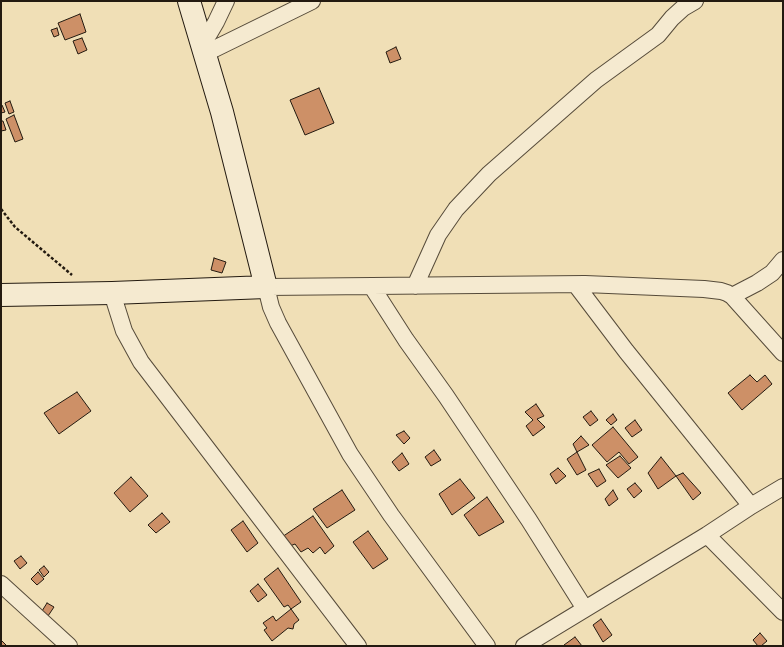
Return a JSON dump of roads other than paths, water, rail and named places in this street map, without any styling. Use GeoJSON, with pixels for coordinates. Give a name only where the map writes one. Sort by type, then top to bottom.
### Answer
{"type":"FeatureCollection","features":[{"type":"Feature","properties":{"kind":"street"},"geometry":{"type":"LineString","coordinates":[[189,1],[222,112],[271,307],[278,324],[350,454],[396,521],[487,646]]}},
{"type":"Feature","properties":{"kind":"street"},"geometry":{"type":"LineString","coordinates":[[203,48],[226,1]]}},
{"type":"Feature","properties":{"kind":"street"},"geometry":{"type":"LineString","coordinates":[[203,48],[312,1]]}},
{"type":"Feature","properties":{"kind":"street"},"geometry":{"type":"LineString","coordinates":[[415,286],[438,236],[456,209],[489,174],[596,80],[658,35],[672,18],[683,8],[695,1]]}},
{"type":"Feature","properties":{"kind":"street"},"geometry":{"type":"LineString","coordinates":[[732,296],[772,273],[783,260]]}},
{"type":"Feature","properties":{"kind":"street"},"geometry":{"type":"LineString","coordinates":[[576,285],[626,351],[751,506]]}},
{"type":"Feature","properties":{"kind":"street"},"geometry":{"type":"LineString","coordinates":[[1,295],[266,287],[576,285],[704,289],[727,293],[732,296],[783,353]]}},
{"type":"Feature","properties":{"kind":"street"},"geometry":{"type":"LineString","coordinates":[[372,287],[406,340],[446,396],[529,520],[585,610]]}},
{"type":"Feature","properties":{"kind":"street"},"geometry":{"type":"LineString","coordinates":[[103,293],[141,362],[358,646]]}},
{"type":"Feature","properties":{"kind":"street"},"geometry":{"type":"LineString","coordinates":[[524,646],[585,610],[783,487]]}},
{"type":"Feature","properties":{"kind":"street"},"geometry":{"type":"LineString","coordinates":[[707,535],[783,612]]}},
{"type":"Feature","properties":{"kind":"street"},"geometry":{"type":"LineString","coordinates":[[1,584],[69,646]]}}]}
